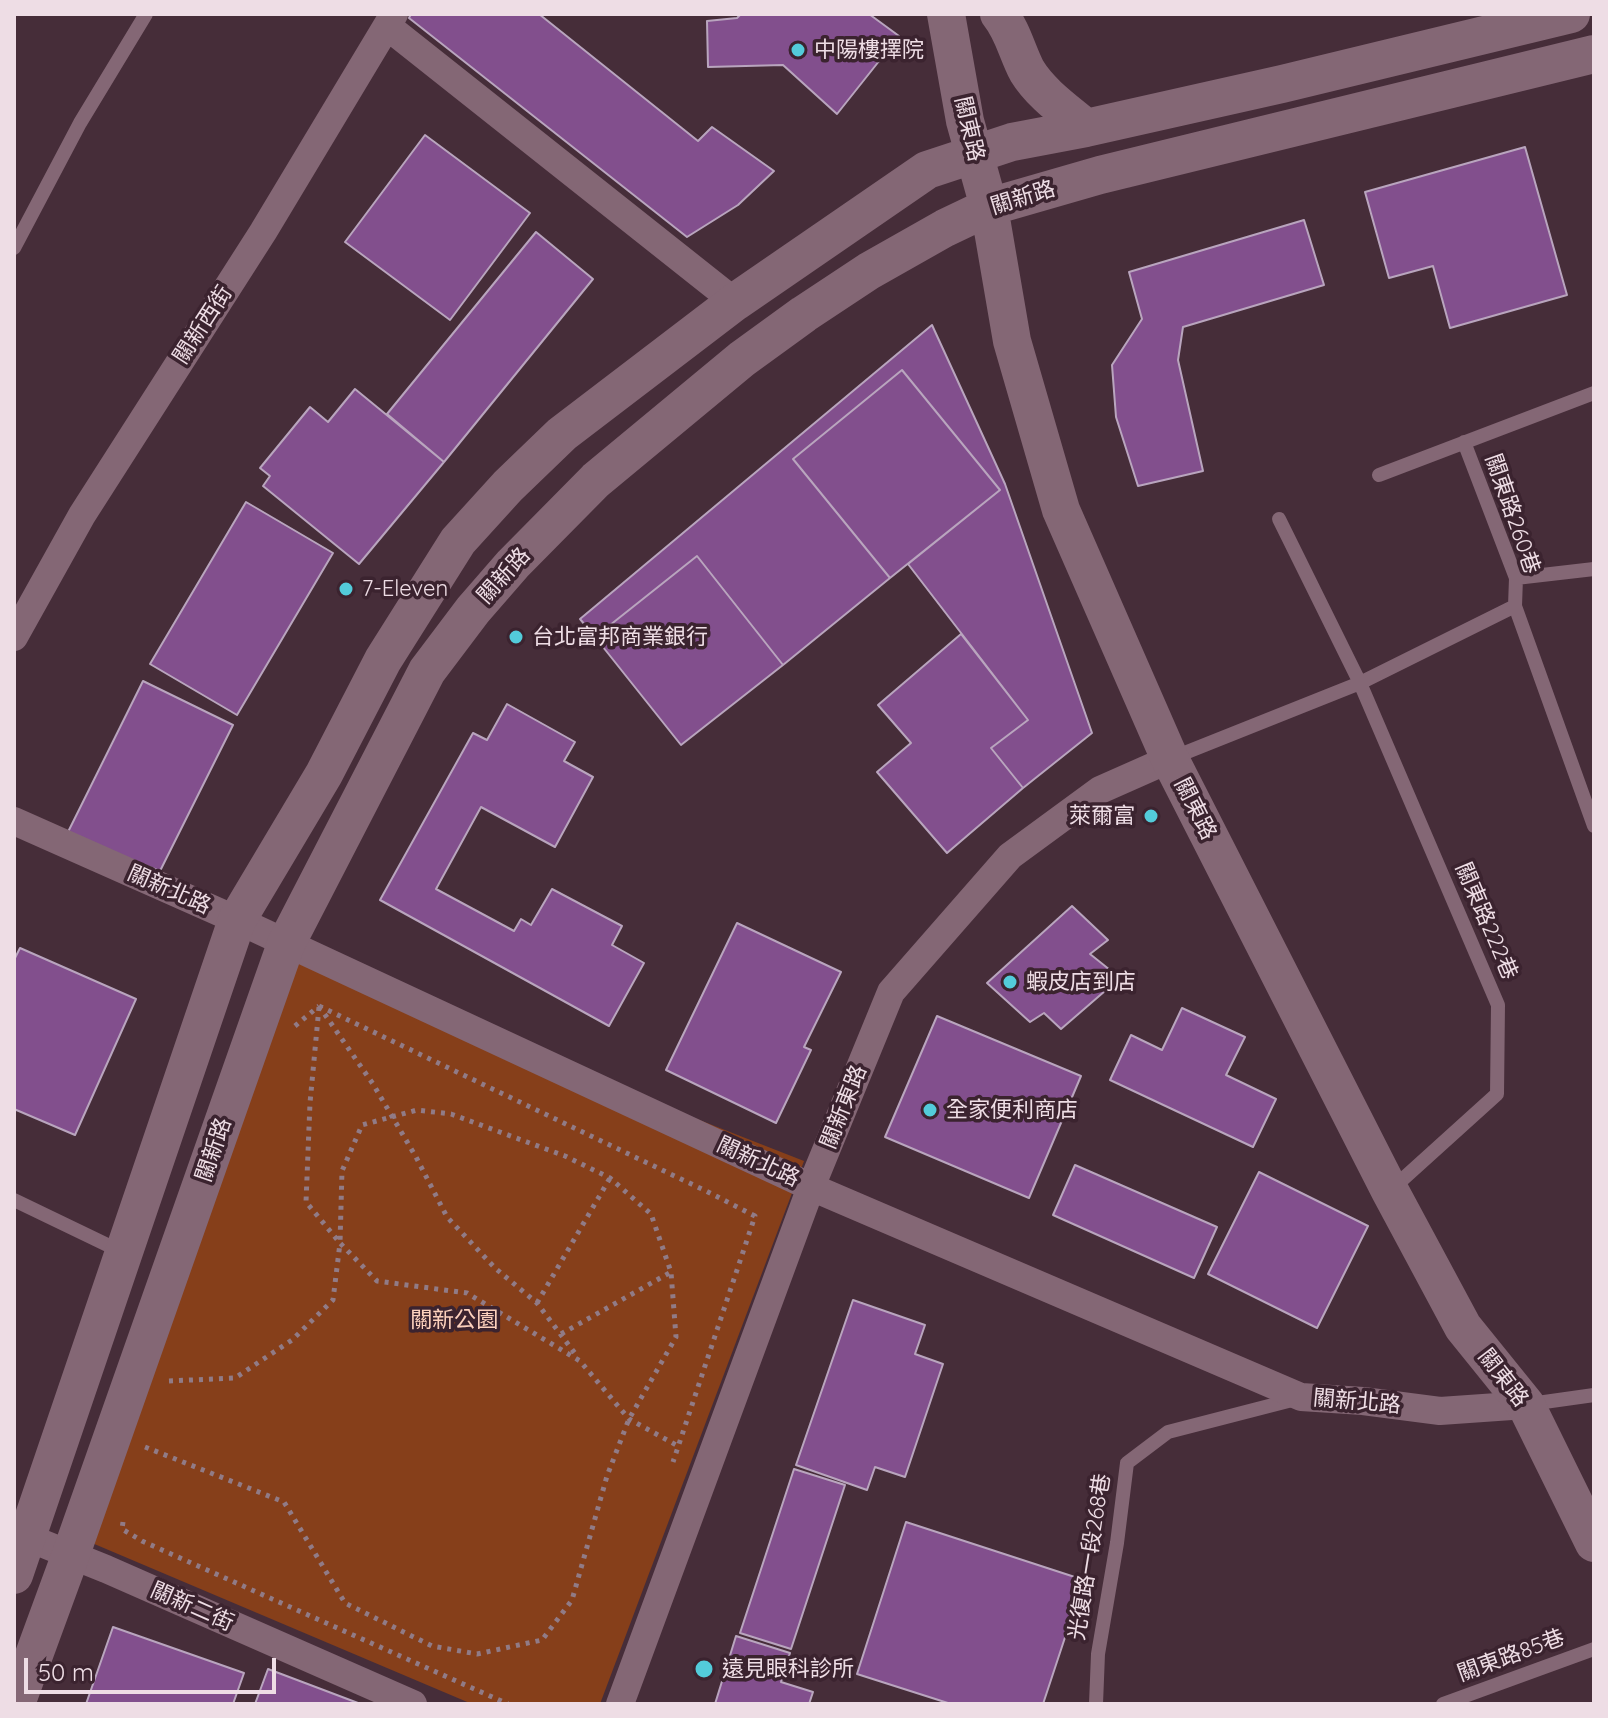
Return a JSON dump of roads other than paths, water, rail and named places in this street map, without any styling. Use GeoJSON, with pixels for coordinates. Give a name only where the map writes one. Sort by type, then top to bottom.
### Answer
{"type":"FeatureCollection","features":[{"type":"Feature","properties":{"kind":"street","name":"關東路"},"geometry":{"type":"LineString","coordinates":[[946,14],[965,121],[989,207],[1012,341],[1061,510],[1170,759],[1390,1191],[1463,1327],[1526,1405],[1594,1543]]}},
{"type":"Feature","properties":{"kind":"street"},"geometry":{"type":"LineString","coordinates":[[999,14],[1009,25],[1028,72],[1048,96],[1086,128]]}},
{"type":"Feature","properties":{"kind":"street"},"geometry":{"type":"LineString","coordinates":[[14,1575],[21,1535],[124,1253],[237,920],[324,774],[383,660],[458,541],[508,486],[562,434],[735,302],[927,170],[1012,142],[1282,84],[1519,20],[1571,14]]}},
{"type":"Feature","properties":{"kind":"street"},"geometry":{"type":"LineString","coordinates":[[390,20],[735,302]]}},
{"type":"Feature","properties":{"kind":"street","name":"關新西街"},"geometry":{"type":"LineString","coordinates":[[14,637],[82,515],[263,232],[390,20]]}},
{"type":"Feature","properties":{"kind":"street"},"geometry":{"type":"LineString","coordinates":[[1519,20],[1533,71]]}},
{"type":"Feature","properties":{"kind":"street","name":"關新路"},"geometry":{"type":"LineString","coordinates":[[16,1704],[286,944],[427,671],[513,564],[596,480],[742,359],[869,271],[989,207],[1100,175],[1594,54]]}},
{"type":"Feature","properties":{"kind":"street","name":"關新東路"},"geometry":{"type":"LineString","coordinates":[[620,1704],[811,1187],[891,992],[1010,856],[1100,790],[1170,759]]}},
{"type":"Feature","properties":{"kind":"street","name":"關新北路"},"geometry":{"type":"LineString","coordinates":[[14,821],[237,920],[811,1187],[1301,1397],[1440,1411],[1526,1405]]}},
{"type":"Feature","properties":{"kind":"street","name":"關新二街"},"geometry":{"type":"LineString","coordinates":[[21,1535],[413,1704]]}},
{"type":"Feature","properties":{"kind":"lane"},"geometry":{"type":"LineString","coordinates":[[14,248],[80,123],[146,14]]}},
{"type":"Feature","properties":{"kind":"lane","name":"關東路260巷"},"geometry":{"type":"LineString","coordinates":[[1379,475],[1594,393]]}},
{"type":"Feature","properties":{"kind":"lane","name":"關東路260巷"},"geometry":{"type":"LineString","coordinates":[[1464,442],[1516,578],[1515,606],[1594,826]]}},
{"type":"Feature","properties":{"kind":"lane"},"geometry":{"type":"LineString","coordinates":[[1279,519],[1360,683]]}},
{"type":"Feature","properties":{"kind":"lane"},"geometry":{"type":"LineString","coordinates":[[1516,578],[1594,569]]}},
{"type":"Feature","properties":{"kind":"lane"},"geometry":{"type":"LineString","coordinates":[[1170,759],[1360,683],[1515,606]]}},
{"type":"Feature","properties":{"kind":"lane","name":"關東路222巷"},"geometry":{"type":"LineString","coordinates":[[1360,683],[1498,1005],[1497,1094],[1390,1191]]}},
{"type":"Feature","properties":{"kind":"lane"},"geometry":{"type":"LineString","coordinates":[[14,1200],[124,1253]]}},
{"type":"Feature","properties":{"kind":"lane"},"geometry":{"type":"LineString","coordinates":[[1526,1405],[1594,1395]]}},
{"type":"Feature","properties":{"kind":"lane","name":"光復路一段268巷"},"geometry":{"type":"LineString","coordinates":[[1096,1704],[1098,1654],[1127,1463],[1168,1432],[1301,1397]]}},
{"type":"Feature","properties":{"kind":"lane","name":"關東路85巷"},"geometry":{"type":"LineString","coordinates":[[1443,1704],[1594,1649]]}},
{"type":"Feature","properties":{"kind":"place","name":"中陽樓擇院"},"geometry":{"type":"Point","coordinates":[798,50]}},
{"type":"Feature","properties":{"kind":"place","name":"7-Eleven"},"geometry":{"type":"Point","coordinates":[346,589]}},
{"type":"Feature","properties":{"kind":"place","name":"台北富邦商業銀行"},"geometry":{"type":"Point","coordinates":[516,637]}},
{"type":"Feature","properties":{"kind":"place","name":"萊爾富"},"geometry":{"type":"Point","coordinates":[1151,816]}},
{"type":"Feature","properties":{"kind":"place","name":"蝦皮店到店"},"geometry":{"type":"Point","coordinates":[1010,982]}},
{"type":"Feature","properties":{"kind":"place","name":"全家便利商店"},"geometry":{"type":"Point","coordinates":[930,1110]}},
{"type":"Feature","properties":{"kind":"place","name":"遠見眼科診所"},"geometry":{"type":"Point","coordinates":[704,1669]}},
{"type":"Feature","properties":{"kind":"park label","name":"關新公園"},"geometry":{"type":"Point","coordinates":[454,1320]}}]}
